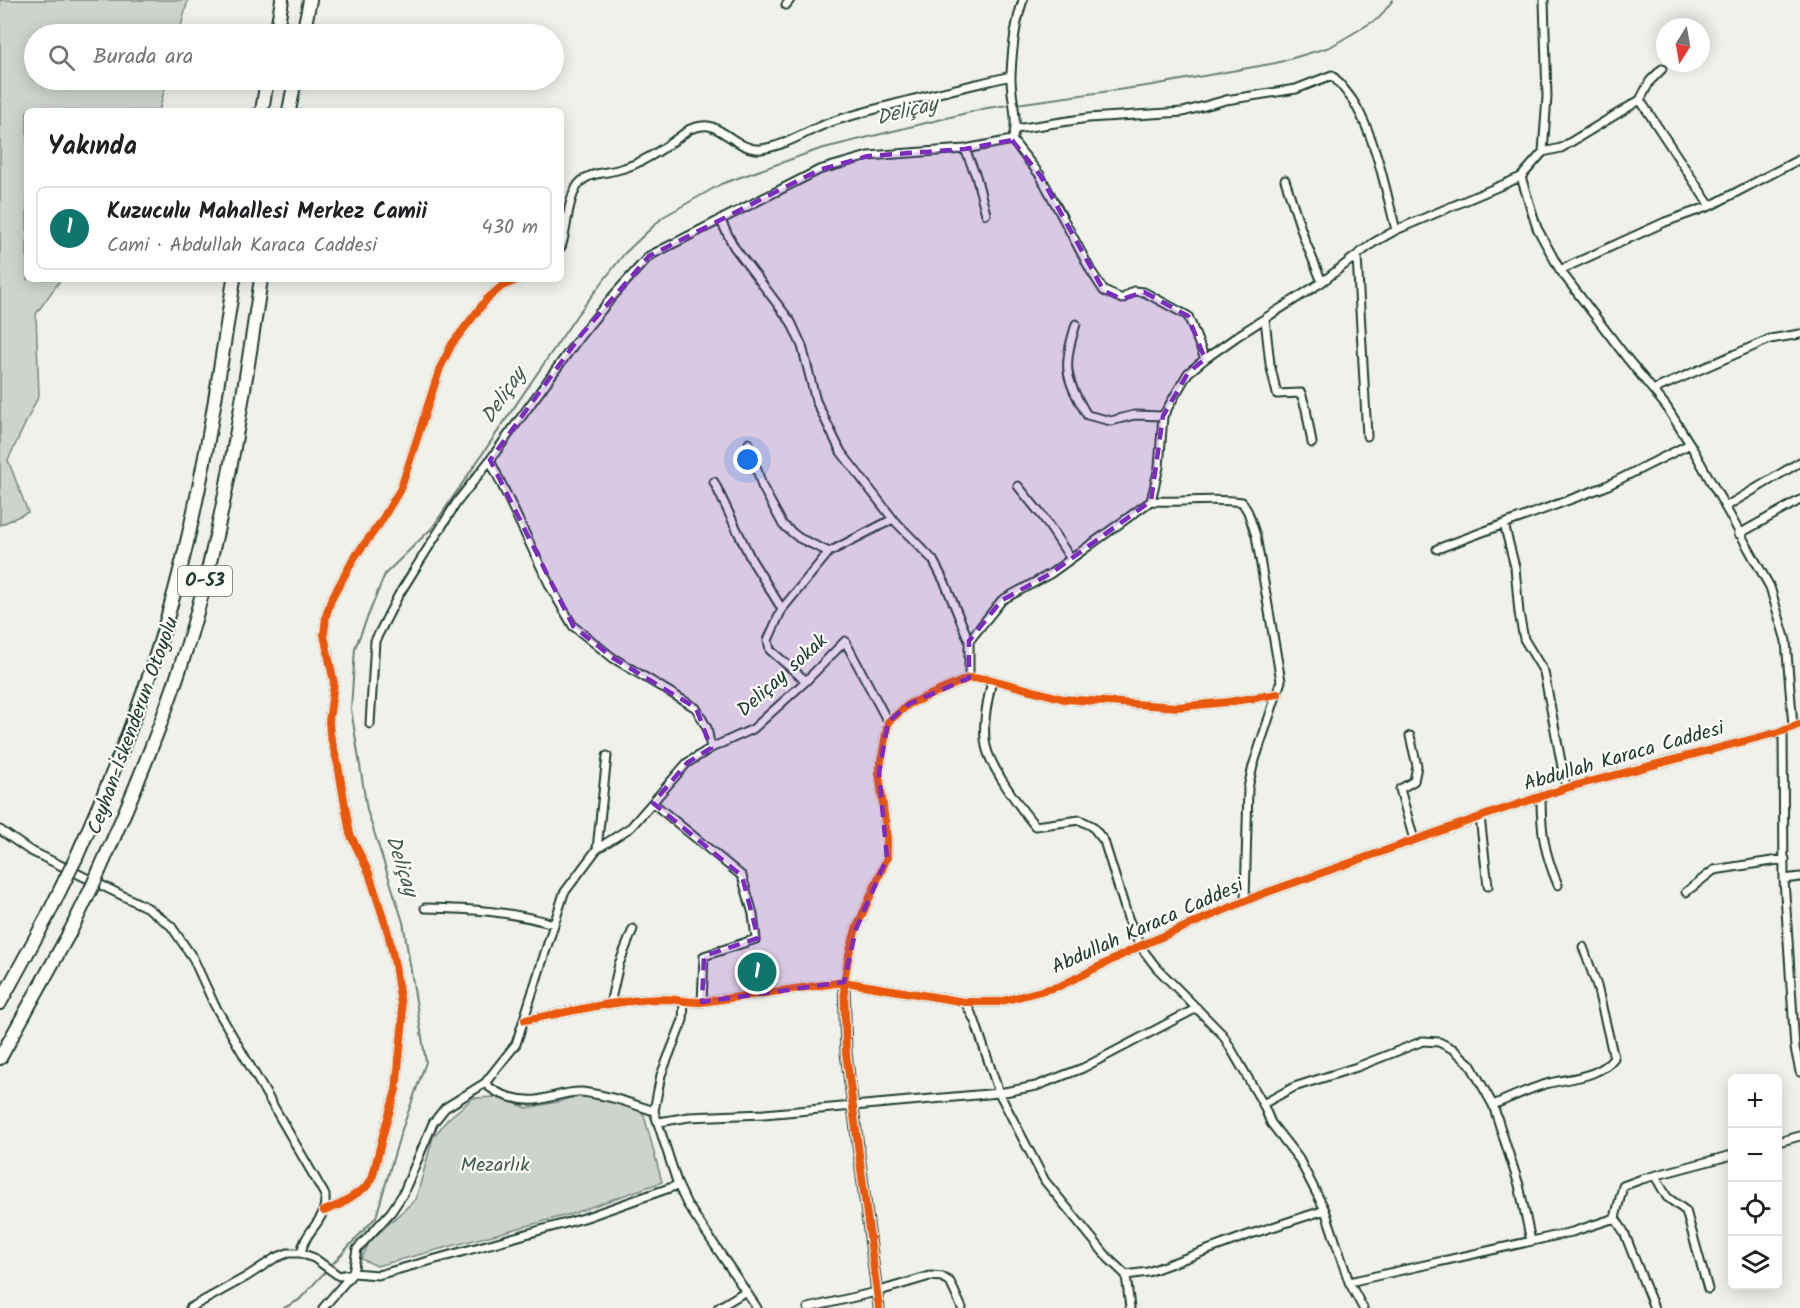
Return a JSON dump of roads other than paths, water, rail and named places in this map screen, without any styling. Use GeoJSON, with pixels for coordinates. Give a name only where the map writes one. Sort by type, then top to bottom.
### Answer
{"type":"FeatureCollection","features":[{"type":"Feature","properties":{"kind":"highway"},"geometry":{"type":"LineString","coordinates":[[278,24],[282,0]]}},
{"type":"Feature","properties":{"kind":"highway"},"geometry":{"type":"LineString","coordinates":[[305,24],[310,0]]}},
{"type":"Feature","properties":{"kind":"highway"},"geometry":{"type":"LineString","coordinates":[[262,108],[265,90]]}},
{"type":"Feature","properties":{"kind":"highway"},"geometry":{"type":"LineString","coordinates":[[290,108],[293,90]]}},
{"type":"Feature","properties":{"kind":"highway","name":"Ceyhan-İskenderun Otoyolu"},"geometry":{"type":"LineString","coordinates":[[0,1003],[76,858],[112,776],[168,616],[186,545],[209,434],[234,282]]}},
{"type":"Feature","properties":{"kind":"highway","name":"Ceyhan-İskenderun Otoyolu"},"geometry":{"type":"LineString","coordinates":[[0,1058],[71,930],[100,869],[137,786],[194,624],[236,438],[261,282]]}},
{"type":"Feature","properties":{"kind":"street"},"geometry":{"type":"LineString","coordinates":[[1012,140],[1016,129],[1011,76],[1017,18],[1023,0]]}},
{"type":"Feature","properties":{"kind":"street"},"geometry":{"type":"LineString","coordinates":[[1543,152],[1547,97],[1544,0]]}},
{"type":"Feature","properties":{"kind":"street"},"geometry":{"type":"LineString","coordinates":[[1151,501],[1159,467],[1162,416],[1188,373],[1265,318],[1322,282],[1373,243],[1396,230],[1521,177],[1543,152],[1561,148],[1640,100],[1650,81],[1659,72]]}},
{"type":"Feature","properties":{"kind":"street"},"geometry":{"type":"LineString","coordinates":[[1016,129],[1088,118],[1183,112],[1226,99],[1296,89],[1332,75],[1354,102],[1364,122],[1376,154],[1396,230]]}},
{"type":"Feature","properties":{"kind":"street"},"geometry":{"type":"LineString","coordinates":[[564,234],[571,203],[581,181],[591,175],[630,167],[646,159],[690,129],[712,127],[753,149],[760,149],[831,122],[1011,76]]}},
{"type":"Feature","properties":{"kind":"street"},"geometry":{"type":"LineString","coordinates":[[1640,100],[1710,206]]}},
{"type":"Feature","properties":{"kind":"street"},"geometry":{"type":"LineString","coordinates":[[370,724],[375,641],[398,596],[457,502],[581,335],[649,256],[819,170],[868,156],[965,149],[1012,140]]}},
{"type":"Feature","properties":{"kind":"street"},"geometry":{"type":"LineString","coordinates":[[1012,140],[1040,174],[1091,271],[1104,291],[1122,298],[1134,291],[1144,292],[1188,316],[1205,359]]}},
{"type":"Feature","properties":{"kind":"street"},"geometry":{"type":"LineString","coordinates":[[965,149],[976,176],[986,214]]}},
{"type":"Feature","properties":{"kind":"street"},"geometry":{"type":"LineString","coordinates":[[1560,270],[1665,222],[1710,206],[1800,159]]}},
{"type":"Feature","properties":{"kind":"street"},"geometry":{"type":"LineString","coordinates":[[1521,177],[1537,228],[1560,270],[1583,303],[1666,406],[1690,444],[1770,587],[1786,641],[1797,725]]}},
{"type":"Feature","properties":{"kind":"street"},"geometry":{"type":"LineString","coordinates":[[1285,180],[1304,238],[1322,282]]}},
{"type":"Feature","properties":{"kind":"street"},"geometry":{"type":"LineString","coordinates":[[720,219],[734,247],[791,322],[802,346],[816,401],[841,452],[893,519],[933,560],[969,641],[969,678]]}},
{"type":"Feature","properties":{"kind":"street"},"geometry":{"type":"LineString","coordinates":[[1357,256],[1367,436]]}},
{"type":"Feature","properties":{"kind":"street"},"geometry":{"type":"LineString","coordinates":[[324,1211],[341,1204],[366,1187],[372,1179],[396,1090],[403,1027],[395,965],[388,933],[369,873],[350,834],[330,734],[329,721],[334,683],[324,635],[326,616],[331,600],[354,558],[387,514],[401,488],[440,368],[452,344],[487,299],[502,286],[512,282]]}},
{"type":"Feature","properties":{"kind":"street"},"geometry":{"type":"LineString","coordinates":[[1265,318],[1270,364],[1277,394],[1301,393],[1312,443]]}},
{"type":"Feature","properties":{"kind":"street"},"geometry":{"type":"LineString","coordinates":[[1076,324],[1071,342],[1068,378],[1071,388],[1087,415],[1111,421],[1134,415],[1162,416]]}},
{"type":"Feature","properties":{"kind":"street"},"geometry":{"type":"LineString","coordinates":[[1653,390],[1770,339],[1800,334]]}},
{"type":"Feature","properties":{"kind":"street"},"geometry":{"type":"LineString","coordinates":[[749,443],[762,486],[783,525],[799,538],[829,552]]}},
{"type":"Feature","properties":{"kind":"street"},"geometry":{"type":"LineString","coordinates":[[1437,549],[1605,487],[1690,444]]}},
{"type":"Feature","properties":{"kind":"street"},"geometry":{"type":"LineString","coordinates":[[490,460],[551,588],[573,626],[612,658],[696,708],[707,728],[711,748]]}},
{"type":"Feature","properties":{"kind":"street"},"geometry":{"type":"LineString","coordinates":[[1725,507],[1800,462]]}},
{"type":"Feature","properties":{"kind":"street"},"geometry":{"type":"LineString","coordinates":[[714,482],[750,559],[782,609]]}},
{"type":"Feature","properties":{"kind":"street"},"geometry":{"type":"LineString","coordinates":[[1017,486],[1043,517],[1071,559]]}},
{"type":"Feature","properties":{"kind":"street"},"geometry":{"type":"LineString","coordinates":[[969,641],[1002,600],[1050,574],[1151,501],[1227,500],[1242,502],[1256,536],[1281,681],[1248,788],[1245,901]]}},
{"type":"Feature","properties":{"kind":"street"},"geometry":{"type":"LineString","coordinates":[[1739,534],[1800,500]]}},
{"type":"Feature","properties":{"kind":"street"},"geometry":{"type":"LineString","coordinates":[[806,681],[770,650],[768,640],[782,609],[829,552],[893,519]]}},
{"type":"Feature","properties":{"kind":"street"},"geometry":{"type":"LineString","coordinates":[[1504,524],[1515,567],[1524,639],[1544,672],[1566,788]]}},
{"type":"Feature","properties":{"kind":"street","name":"Deliçay sokak"},"geometry":{"type":"LineString","coordinates":[[354,1273],[357,1248],[403,1194],[433,1123],[445,1108],[485,1083],[516,1044],[564,893],[597,849],[631,827],[687,763],[711,748],[753,729],[806,681],[845,641],[888,722]]}},
{"type":"Feature","properties":{"kind":"street"},"geometry":{"type":"LineString","coordinates":[[879,1308],[846,1053],[844,982],[856,929],[887,858],[887,838],[879,773],[888,722],[909,704],[969,678],[989,679],[1064,699],[1177,707],[1278,694]]}},
{"type":"Feature","properties":{"kind":"street"},"geometry":{"type":"LineString","coordinates":[[989,679],[991,685],[986,746],[996,768],[1035,826],[1080,820],[1092,826],[1104,841],[1128,918],[1140,945],[1156,967],[1223,1035],[1263,1104],[1271,1123],[1299,1159],[1325,1210],[1349,1281],[1363,1308]]}},
{"type":"Feature","properties":{"kind":"street","name":"Abdullah Karaca Caddesi"},"geometry":{"type":"LineString","coordinates":[[525,1020],[610,1004],[661,999],[702,1002],[844,982],[965,1002],[999,1002],[1060,986],[1140,945],[1245,901],[1480,817],[1566,788],[1783,731],[1797,725]]}},
{"type":"Feature","properties":{"kind":"street"},"geometry":{"type":"LineString","coordinates":[[1783,731],[1784,879],[1795,1048],[1800,1072]]}},
{"type":"Feature","properties":{"kind":"street"},"geometry":{"type":"LineString","coordinates":[[1410,736],[1417,766],[1414,781],[1400,789],[1414,840]]}},
{"type":"Feature","properties":{"kind":"street"},"geometry":{"type":"LineString","coordinates":[[597,849],[607,756]]}},
{"type":"Feature","properties":{"kind":"street"},"geometry":{"type":"LineString","coordinates":[[1541,796],[1541,824],[1546,856],[1558,885]]}},
{"type":"Feature","properties":{"kind":"street"},"geometry":{"type":"LineString","coordinates":[[653,803],[742,876],[753,914],[756,939],[704,956],[702,1002]]}},
{"type":"Feature","properties":{"kind":"street"},"geometry":{"type":"LineString","coordinates":[[1480,817],[1488,886]]}},
{"type":"Feature","properties":{"kind":"street"},"geometry":{"type":"LineString","coordinates":[[0,830],[29,850],[148,908],[171,926],[193,958],[214,1004],[325,1195],[323,1216],[303,1241],[301,1253]]}},
{"type":"Feature","properties":{"kind":"street"},"geometry":{"type":"LineString","coordinates":[[1686,892],[1714,870],[1785,859]]}},
{"type":"Feature","properties":{"kind":"street"},"geometry":{"type":"LineString","coordinates":[[1784,879],[1800,877]]}},
{"type":"Feature","properties":{"kind":"street"},"geometry":{"type":"LineString","coordinates":[[425,908],[480,909],[526,916],[554,924]]}},
{"type":"Feature","properties":{"kind":"street"},"geometry":{"type":"LineString","coordinates":[[610,1004],[619,964],[633,929]]}},
{"type":"Feature","properties":{"kind":"street"},"geometry":{"type":"LineString","coordinates":[[1493,1105],[1545,1084],[1570,1080],[1607,1068],[1614,1058],[1597,986],[1583,947]]}},
{"type":"Feature","properties":{"kind":"street"},"geometry":{"type":"LineString","coordinates":[[1791,988],[1800,987]]}},
{"type":"Feature","properties":{"kind":"street"},"geometry":{"type":"LineString","coordinates":[[684,1002],[683,1020],[662,1076],[654,1111],[678,1185],[687,1204],[757,1308]]}},
{"type":"Feature","properties":{"kind":"street"},"geometry":{"type":"LineString","coordinates":[[965,1002],[975,1021],[999,1093],[1045,1181],[1109,1259],[1126,1275],[1130,1308]]}},
{"type":"Feature","properties":{"kind":"street"},"geometry":{"type":"LineString","coordinates":[[658,1122],[689,1117],[764,1114],[999,1093],[1036,1086],[1083,1068],[1197,1008]]}},
{"type":"Feature","properties":{"kind":"street"},"geometry":{"type":"LineString","coordinates":[[1263,1104],[1294,1087],[1357,1068],[1423,1041],[1439,1042],[1453,1049],[1470,1064],[1493,1105],[1519,1185],[1531,1241]]}},
{"type":"Feature","properties":{"kind":"street"},"geometry":{"type":"LineString","coordinates":[[485,1083],[496,1094],[521,1099],[536,1100],[580,1092],[614,1098],[654,1111]]}},
{"type":"Feature","properties":{"kind":"street"},"geometry":{"type":"LineString","coordinates":[[1782,1141],[1800,1136]]}},
{"type":"Feature","properties":{"kind":"street"},"geometry":{"type":"LineString","coordinates":[[1654,1308],[1624,1232],[1615,1218],[1623,1186],[1728,1156]]}},
{"type":"Feature","properties":{"kind":"street"},"geometry":{"type":"LineString","coordinates":[[1655,1176],[1667,1197],[1686,1211],[1708,1289]]}},
{"type":"Feature","properties":{"kind":"street"},"geometry":{"type":"LineString","coordinates":[[190,1308],[275,1258],[288,1253],[301,1253],[314,1258],[339,1276],[354,1273],[378,1275],[584,1218],[678,1185]]}},
{"type":"Feature","properties":{"kind":"street"},"geometry":{"type":"LineString","coordinates":[[1126,1275],[1148,1272],[1251,1234],[1325,1210]]}},
{"type":"Feature","properties":{"kind":"street"},"geometry":{"type":"LineString","coordinates":[[1349,1281],[1572,1232],[1615,1218]]}},
{"type":"Feature","properties":{"kind":"street"},"geometry":{"type":"LineString","coordinates":[[323,1308],[354,1273]]}},
{"type":"Feature","properties":{"kind":"street"},"geometry":{"type":"LineString","coordinates":[[808,1308],[930,1276],[942,1277],[950,1282],[962,1308]]}},
{"type":"Feature","properties":{"kind":"street"},"geometry":{"type":"LineString","coordinates":[[718,1308],[746,1291]]}},
{"type":"Feature","properties":{"kind":"waterway","name":"Deliçay"},"geometry":{"type":"LineString","coordinates":[[284,1308],[299,1300],[376,1217],[400,1135],[426,1062],[403,922],[367,810],[351,709],[355,648],[385,574],[432,528],[577,315],[624,254],[663,217],[721,184],[820,149],[987,108],[1153,85],[1276,63],[1330,47],[1379,18],[1393,0]]}},
{"type":"Feature","properties":{"kind":"place","name":"Kuzuculu Mahallesi Merkez Camii"},"geometry":{"type":"Point","coordinates":[757,972]}},
{"type":"Feature","properties":{"kind":"park label","name":"Mezarlık"},"geometry":{"type":"Point","coordinates":[495,1166]}}]}
